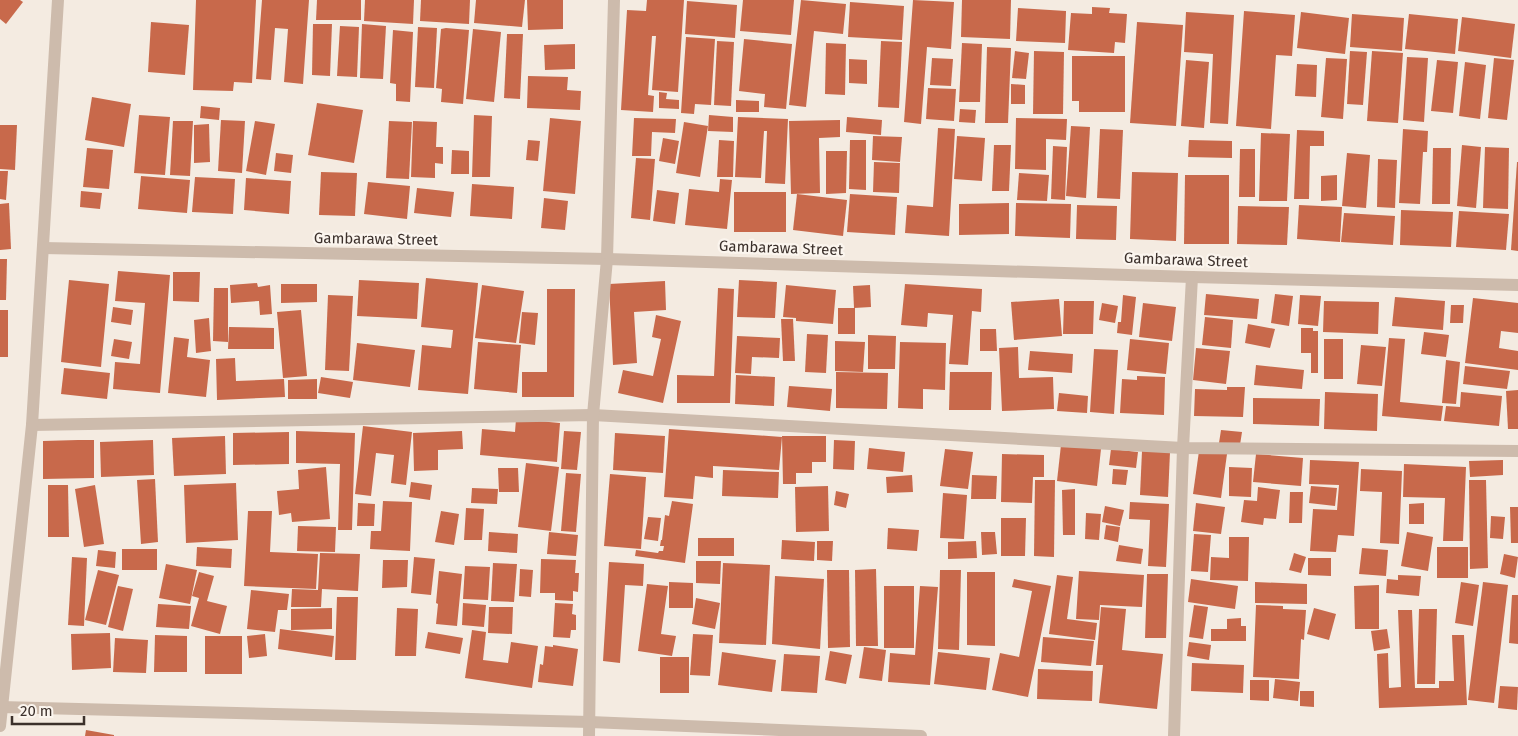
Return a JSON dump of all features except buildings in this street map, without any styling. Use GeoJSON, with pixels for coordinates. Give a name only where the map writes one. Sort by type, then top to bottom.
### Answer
{"type":"FeatureCollection","features":[{"type":"Feature","properties":{"kind":"street"},"geometry":{"type":"LineString","coordinates":[[0,726],[0,707],[32,425],[58,0]]}},
{"type":"Feature","properties":{"kind":"street"},"geometry":{"type":"LineString","coordinates":[[589,736],[593,415],[607,259],[614,0]]}},
{"type":"Feature","properties":{"kind":"street","name":"Gambarawa Street"},"geometry":{"type":"LineString","coordinates":[[43,248],[607,259],[1192,277],[1518,284]]}},
{"type":"Feature","properties":{"kind":"street"},"geometry":{"type":"LineString","coordinates":[[1174,736],[1183,448],[1192,277]]}},
{"type":"Feature","properties":{"kind":"street"},"geometry":{"type":"LineString","coordinates":[[32,425],[593,415],[1183,448],[1518,451]]}},
{"type":"Feature","properties":{"kind":"street"},"geometry":{"type":"LineString","coordinates":[[0,707],[590,722],[921,736]]}}]}
